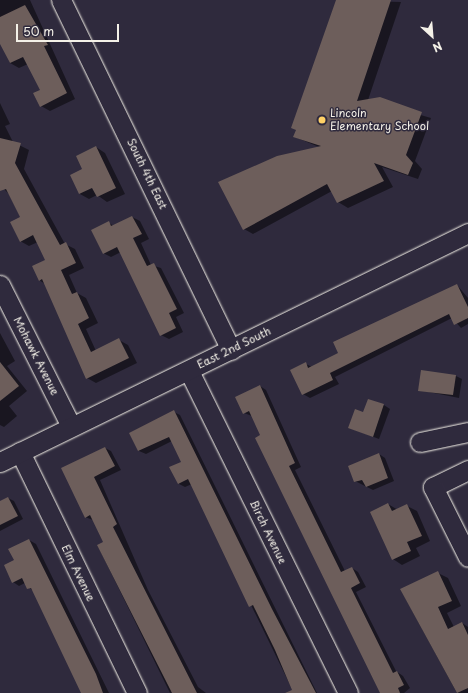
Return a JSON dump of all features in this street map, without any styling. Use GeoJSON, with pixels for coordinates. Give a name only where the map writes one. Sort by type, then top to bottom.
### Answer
{"type":"FeatureCollection","features":[{"type":"Feature","properties":{"kind":"street","name":"South 4th East"},"geometry":{"type":"LineString","coordinates":[[60,0],[231,350]]}},
{"type":"Feature","properties":{"kind":"street","name":"East 2nd South"},"geometry":{"type":"LineString","coordinates":[[0,462],[71,426],[189,371],[468,233]]}},
{"type":"Feature","properties":{"kind":"street","name":"Mohawk Avenue"},"geometry":{"type":"LineString","coordinates":[[0,285],[71,426]]}},
{"type":"Feature","properties":{"kind":"street","name":"Birch Avenue"},"geometry":{"type":"LineString","coordinates":[[189,371],[348,693]]}},
{"type":"Feature","properties":{"kind":"street"},"geometry":{"type":"LineString","coordinates":[[420,442],[468,432]]}},
{"type":"Feature","properties":{"kind":"street","name":"Elm Avenue"},"geometry":{"type":"LineString","coordinates":[[20,452],[137,693]]}},
{"type":"Feature","properties":{"kind":"street"},"geometry":{"type":"LineString","coordinates":[[468,470],[434,487],[468,558]]}},
{"type":"Feature","properties":{"kind":"building","name":"Lincoln Elementary School"},"geometry":{"type":"Polygon","coordinates":[[[336,0],[391,0],[357,101],[380,97],[422,112],[406,155],[413,163],[408,175],[374,163],[384,181],[337,203],[327,184],[243,230],[218,182],[277,156],[321,146],[293,137],[296,130],[291,128],[336,0]]]}},
{"type":"Feature","properties":{"kind":"building"},"geometry":{"type":"Polygon","coordinates":[[[25,5],[48,45],[44,46],[67,93],[40,107],[33,93],[40,90],[23,57],[10,63],[0,44],[0,17],[25,5]]]}},
{"type":"Feature","properties":{"kind":"building"},"geometry":{"type":"Polygon","coordinates":[[[0,138],[21,143],[15,163],[60,245],[66,242],[76,263],[61,270],[72,294],[77,292],[89,318],[78,324],[91,352],[119,338],[129,358],[86,379],[42,279],[39,281],[32,266],[45,260],[33,235],[20,242],[10,222],[20,217],[6,189],[0,191],[0,138]]]}},
{"type":"Feature","properties":{"kind":"building"},"geometry":{"type":"Polygon","coordinates":[[[96,146],[116,188],[97,197],[92,188],[79,194],[70,175],[82,169],[76,156],[96,146]]]}},
{"type":"Feature","properties":{"kind":"building"},"geometry":{"type":"Polygon","coordinates":[[[132,216],[142,234],[133,238],[147,266],[154,263],[177,309],[169,313],[176,328],[160,336],[117,247],[103,254],[91,230],[109,221],[111,226],[132,216]]]}},
{"type":"Feature","properties":{"kind":"building"},"geometry":{"type":"Polygon","coordinates":[[[457,284],[468,307],[468,318],[454,325],[449,314],[330,373],[333,380],[302,395],[290,370],[306,362],[308,368],[338,353],[333,342],[457,284]]]}},
{"type":"Feature","properties":{"kind":"building"},"geometry":{"type":"Polygon","coordinates":[[[0,362],[19,386],[0,401],[0,362]]]}},
{"type":"Feature","properties":{"kind":"building"},"geometry":{"type":"Polygon","coordinates":[[[421,370],[456,375],[453,395],[418,391],[421,370]]]}},
{"type":"Feature","properties":{"kind":"building"},"geometry":{"type":"Polygon","coordinates":[[[260,385],[295,463],[289,466],[341,572],[352,567],[360,583],[351,588],[393,673],[397,671],[404,685],[398,688],[400,693],[380,693],[255,438],[260,435],[249,411],[243,414],[235,397],[260,385]]]}},
{"type":"Feature","properties":{"kind":"building"},"geometry":{"type":"Polygon","coordinates":[[[368,399],[384,404],[373,437],[348,428],[355,409],[363,412],[368,399]]]}},
{"type":"Feature","properties":{"kind":"building"},"geometry":{"type":"Polygon","coordinates":[[[174,410],[272,609],[316,693],[285,693],[292,690],[275,650],[253,605],[249,607],[188,479],[178,484],[169,467],[181,462],[169,437],[138,451],[129,433],[174,410]]]}},
{"type":"Feature","properties":{"kind":"building"},"geometry":{"type":"Polygon","coordinates":[[[105,447],[115,466],[94,477],[117,524],[113,527],[197,693],[172,693],[97,545],[103,542],[90,515],[85,518],[61,468],[105,447]]]}},
{"type":"Feature","properties":{"kind":"building"},"geometry":{"type":"Polygon","coordinates":[[[379,453],[388,478],[366,487],[362,480],[354,482],[348,466],[379,453]]]}},
{"type":"Feature","properties":{"kind":"building"},"geometry":{"type":"Polygon","coordinates":[[[8,497],[18,516],[0,525],[0,501],[8,497]]]}},
{"type":"Feature","properties":{"kind":"building"},"geometry":{"type":"Polygon","coordinates":[[[388,503],[392,511],[407,504],[422,536],[407,542],[411,551],[392,560],[370,512],[388,503]]]}},
{"type":"Feature","properties":{"kind":"building"},"geometry":{"type":"Polygon","coordinates":[[[29,539],[96,674],[103,693],[81,693],[31,588],[27,589],[22,578],[12,583],[4,565],[14,560],[8,549],[29,539]]]}},
{"type":"Feature","properties":{"kind":"building"},"geometry":{"type":"Polygon","coordinates":[[[438,571],[452,601],[438,607],[448,629],[462,622],[468,635],[468,688],[457,693],[400,589],[438,571]]]}},
{"type":"Feature","properties":{"kind":"place","name":"Lincoln Elementary School"},"geometry":{"type":"Point","coordinates":[322,120]}}]}
